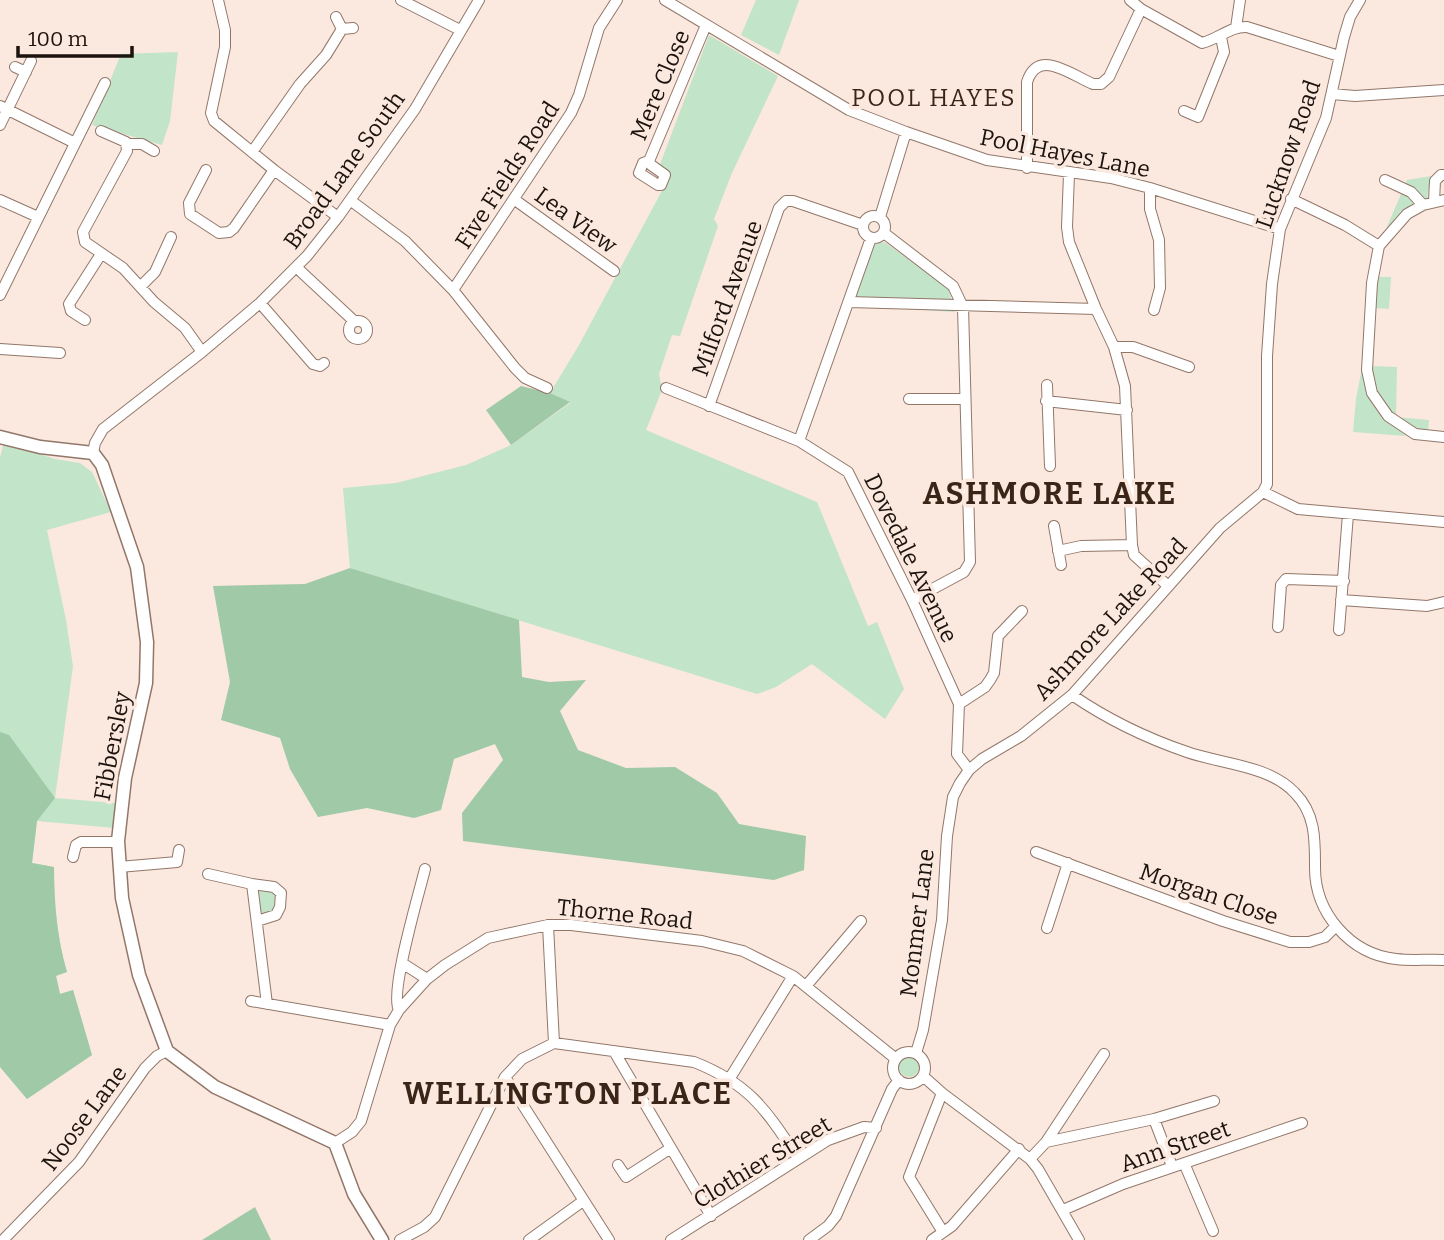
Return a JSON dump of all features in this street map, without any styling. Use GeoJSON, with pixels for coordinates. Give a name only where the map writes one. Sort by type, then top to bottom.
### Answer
{"type":"FeatureCollection","features":[{"type":"Feature","properties":{"kind":"main road"},"geometry":{"type":"LineString","coordinates":[[0,437],[40,447],[93,453]]}},
{"type":"Feature","properties":{"kind":"main road","name":"Fibbersley"},"geometry":{"type":"LineString","coordinates":[[93,453],[102,465],[137,567],[147,642],[146,683],[121,802],[119,867],[122,898],[139,975],[167,1051]]}},
{"type":"Feature","properties":{"kind":"main road"},"geometry":{"type":"LineString","coordinates":[[167,1051],[215,1087],[335,1143],[354,1194],[382,1240]]}},
{"type":"Feature","properties":{"kind":"street"},"geometry":{"type":"LineString","coordinates":[[218,0],[225,30],[225,47],[212,113],[215,121],[274,170],[338,217]]}},
{"type":"Feature","properties":{"kind":"street"},"geometry":{"type":"LineString","coordinates":[[401,0],[460,30]]}},
{"type":"Feature","properties":{"kind":"street","name":"Broad Lane South"},"geometry":{"type":"LineString","coordinates":[[93,453],[103,429],[202,352],[260,303],[296,267],[338,217],[415,109],[479,0]]}},
{"type":"Feature","properties":{"kind":"street","name":"Five Fields Road"},"geometry":{"type":"LineString","coordinates":[[453,290],[576,104],[599,28],[617,0]]}},
{"type":"Feature","properties":{"kind":"street"},"geometry":{"type":"LineString","coordinates":[[1130,0],[1202,43],[1221,37],[1236,28],[1247,27],[1339,56]]}},
{"type":"Feature","properties":{"kind":"street"},"geometry":{"type":"LineString","coordinates":[[1236,28],[1240,0]]}},
{"type":"Feature","properties":{"kind":"street","name":"Lucknow Road"},"geometry":{"type":"LineString","coordinates":[[1263,492],[1268,484],[1269,474],[1267,356],[1270,308],[1280,229],[1326,118],[1350,17],[1360,0]]}},
{"type":"Feature","properties":{"kind":"street","name":"Pool Hayes Lane"},"geometry":{"type":"LineString","coordinates":[[670,1],[772,66],[849,110],[906,132],[987,160],[1027,168],[1111,178],[1150,188],[1280,229]]}},
{"type":"Feature","properties":{"kind":"street"},"geometry":{"type":"LineString","coordinates":[[1027,168],[1027,82],[1030,73],[1036,66],[1045,64],[1093,84],[1101,84],[1110,77],[1141,9]]}},
{"type":"Feature","properties":{"kind":"street"},"geometry":{"type":"LineString","coordinates":[[337,17],[342,29]]}},
{"type":"Feature","properties":{"kind":"street","name":"Mere Close"},"geometry":{"type":"LineString","coordinates":[[649,161],[706,24]]}},
{"type":"Feature","properties":{"kind":"street"},"geometry":{"type":"LineString","coordinates":[[342,29],[353,28]]}},
{"type":"Feature","properties":{"kind":"street"},"geometry":{"type":"LineString","coordinates":[[252,152],[300,84],[326,55],[342,29]]}},
{"type":"Feature","properties":{"kind":"street"},"geometry":{"type":"LineString","coordinates":[[1184,111],[1198,117],[1224,52],[1221,37]]}},
{"type":"Feature","properties":{"kind":"street"},"geometry":{"type":"LineString","coordinates":[[0,125],[4,108],[31,61]]}},
{"type":"Feature","properties":{"kind":"street"},"geometry":{"type":"LineString","coordinates":[[15,67],[26,72]]}},
{"type":"Feature","properties":{"kind":"street"},"geometry":{"type":"LineString","coordinates":[[0,295],[105,83]]}},
{"type":"Feature","properties":{"kind":"street"},"geometry":{"type":"LineString","coordinates":[[1332,94],[1354,96],[1444,90]]}},
{"type":"Feature","properties":{"kind":"street"},"geometry":{"type":"LineString","coordinates":[[4,108],[75,143]]}},
{"type":"Feature","properties":{"kind":"street"},"geometry":{"type":"LineString","coordinates":[[101,131],[121,138],[127,144],[142,144],[154,151]]}},
{"type":"Feature","properties":{"kind":"street"},"geometry":{"type":"LineString","coordinates":[[880,217],[906,132]]}},
{"type":"Feature","properties":{"kind":"street"},"geometry":{"type":"LineString","coordinates":[[127,144],[122,163],[83,232],[85,242],[124,268],[154,302],[185,328],[202,352]]}},
{"type":"Feature","properties":{"kind":"street"},"geometry":{"type":"LineString","coordinates":[[206,170],[189,203],[190,214],[219,233],[224,233],[234,228],[274,170]]}},
{"type":"Feature","properties":{"kind":"street"},"geometry":{"type":"LineString","coordinates":[[1069,174],[1069,242],[1114,347],[1125,386],[1134,555],[1167,585]]}},
{"type":"Feature","properties":{"kind":"street"},"geometry":{"type":"LineString","coordinates":[[1444,175],[1435,181],[1439,200],[1407,214],[1379,246],[1372,283],[1367,370],[1369,383],[1382,410],[1396,424],[1415,434],[1444,437]]}},
{"type":"Feature","properties":{"kind":"street"},"geometry":{"type":"LineString","coordinates":[[1385,180],[1411,192],[1423,205]]}},
{"type":"Feature","properties":{"kind":"street"},"geometry":{"type":"LineString","coordinates":[[1150,188],[1150,209],[1159,240],[1160,288],[1154,310]]}},
{"type":"Feature","properties":{"kind":"street"},"geometry":{"type":"LineString","coordinates":[[1291,199],[1345,225],[1379,246]]}},
{"type":"Feature","properties":{"kind":"street"},"geometry":{"type":"LineString","coordinates":[[0,200],[38,217]]}},
{"type":"Feature","properties":{"kind":"street"},"geometry":{"type":"LineString","coordinates":[[350,200],[405,241],[453,290],[514,368],[525,378],[548,388]]}},
{"type":"Feature","properties":{"kind":"street","name":"Lea View"},"geometry":{"type":"LineString","coordinates":[[515,200],[614,271]]}},
{"type":"Feature","properties":{"kind":"street","name":"Milford Avenue"},"geometry":{"type":"LineString","coordinates":[[709,406],[779,208],[786,201],[793,201],[863,225]]}},
{"type":"Feature","properties":{"kind":"street"},"geometry":{"type":"LineString","coordinates":[[880,217],[884,222],[884,233],[876,239],[865,234],[863,225],[866,218],[880,217]]}},
{"type":"Feature","properties":{"kind":"street"},"geometry":{"type":"LineString","coordinates":[[884,233],[953,286],[963,307],[970,562],[964,572],[912,600]]}},
{"type":"Feature","properties":{"kind":"street"},"geometry":{"type":"LineString","coordinates":[[141,286],[155,272],[171,237]]}},
{"type":"Feature","properties":{"kind":"street"},"geometry":{"type":"LineString","coordinates":[[799,441],[871,238]]}},
{"type":"Feature","properties":{"kind":"street"},"geometry":{"type":"LineString","coordinates":[[85,320],[71,311],[69,304],[101,254]]}},
{"type":"Feature","properties":{"kind":"street"},"geometry":{"type":"LineString","coordinates":[[296,267],[354,321]]}},
{"type":"Feature","properties":{"kind":"street"},"geometry":{"type":"LineString","coordinates":[[849,302],[1096,309]]}},
{"type":"Feature","properties":{"kind":"street"},"geometry":{"type":"LineString","coordinates":[[260,303],[313,364],[320,366],[324,363]]}},
{"type":"Feature","properties":{"kind":"street"},"geometry":{"type":"LineString","coordinates":[[38,351],[40,339]]}},
{"type":"Feature","properties":{"kind":"street"},"geometry":{"type":"LineString","coordinates":[[1114,347],[1133,347],[1189,367]]}},
{"type":"Feature","properties":{"kind":"street"},"geometry":{"type":"LineString","coordinates":[[0,349],[60,353]]}},
{"type":"Feature","properties":{"kind":"street"},"geometry":{"type":"LineString","coordinates":[[1047,385],[1051,466]]}},
{"type":"Feature","properties":{"kind":"street","name":"Dovedale Avenue"},"geometry":{"type":"LineString","coordinates":[[666,388],[799,441],[848,472],[912,600],[959,704],[957,754],[969,770]]}},
{"type":"Feature","properties":{"kind":"street"},"geometry":{"type":"LineString","coordinates":[[909,399],[965,399]]}},
{"type":"Feature","properties":{"kind":"street"},"geometry":{"type":"LineString","coordinates":[[1046,401],[1127,410]]}},
{"type":"Feature","properties":{"kind":"street"},"geometry":{"type":"LineString","coordinates":[[1263,492],[1298,509],[1444,522]]}},
{"type":"Feature","properties":{"kind":"street","name":"Ashmore Lake Road"},"geometry":{"type":"LineString","coordinates":[[953,797],[969,770],[1050,714],[1072,695],[1220,528],[1263,492]]}},
{"type":"Feature","properties":{"kind":"street"},"geometry":{"type":"LineString","coordinates":[[1339,630],[1348,514]]}},
{"type":"Feature","properties":{"kind":"street"},"geometry":{"type":"LineString","coordinates":[[1054,526],[1061,565]]}},
{"type":"Feature","properties":{"kind":"street"},"geometry":{"type":"LineString","coordinates":[[1058,551],[1081,546],[1132,545]]}},
{"type":"Feature","properties":{"kind":"street"},"geometry":{"type":"LineString","coordinates":[[1278,627],[1281,585],[1286,579],[1343,582]]}},
{"type":"Feature","properties":{"kind":"street"},"geometry":{"type":"LineString","coordinates":[[1341,600],[1427,606],[1444,602]]}},
{"type":"Feature","properties":{"kind":"street"},"geometry":{"type":"LineString","coordinates":[[959,704],[985,687],[990,680],[994,673],[998,636],[1023,611]]}},
{"type":"Feature","properties":{"kind":"street"},"geometry":{"type":"LineString","coordinates":[[1072,695],[1100,715],[1183,751],[1260,772],[1289,786],[1306,807],[1314,828],[1316,888],[1335,927],[1367,951],[1384,957],[1444,960]]}},
{"type":"Feature","properties":{"kind":"street","name":"Monmer Lane"},"geometry":{"type":"LineString","coordinates":[[916,1054],[923,1030],[942,920],[943,868],[953,797]]}},
{"type":"Feature","properties":{"kind":"street"},"geometry":{"type":"LineString","coordinates":[[74,857],[76,845],[81,842],[118,841]]}},
{"type":"Feature","properties":{"kind":"street"},"geometry":{"type":"LineString","coordinates":[[119,867],[177,862],[179,850]]}},
{"type":"Feature","properties":{"kind":"street","name":"Morgan Close"},"geometry":{"type":"LineString","coordinates":[[1036,852],[1290,942],[1309,942],[1325,937],[1335,927]]}},
{"type":"Feature","properties":{"kind":"street"},"geometry":{"type":"LineString","coordinates":[[1047,928],[1068,863]]}},
{"type":"Feature","properties":{"kind":"street"},"geometry":{"type":"LineString","coordinates":[[399,1010],[395,1003],[402,963],[425,869]]}},
{"type":"Feature","properties":{"kind":"street"},"geometry":{"type":"LineString","coordinates":[[208,874],[218,881],[274,887],[281,893],[280,907],[276,915],[257,921]]}},
{"type":"Feature","properties":{"kind":"street"},"geometry":{"type":"LineString","coordinates":[[252,884],[267,1004]]}},
{"type":"Feature","properties":{"kind":"street"},"geometry":{"type":"LineString","coordinates":[[806,986],[861,921]]}},
{"type":"Feature","properties":{"kind":"street"},"geometry":{"type":"LineString","coordinates":[[548,925],[554,1044]]}},
{"type":"Feature","properties":{"kind":"street","name":"Thorne Road"},"geometry":{"type":"LineString","coordinates":[[335,1143],[352,1132],[361,1121],[390,1025],[399,1010],[428,979],[488,938],[548,925],[571,925],[702,941],[743,951],[793,976],[896,1059]]}},
{"type":"Feature","properties":{"kind":"street"},"geometry":{"type":"LineString","coordinates":[[402,963],[428,979]]}},
{"type":"Feature","properties":{"kind":"street"},"geometry":{"type":"LineString","coordinates":[[730,1078],[793,976]]}},
{"type":"Feature","properties":{"kind":"street"},"geometry":{"type":"LineString","coordinates":[[251,1001],[390,1025]]}},
{"type":"Feature","properties":{"kind":"street"},"geometry":{"type":"LineString","coordinates":[[400,1240],[424,1227],[435,1217],[505,1077],[522,1059],[554,1044],[694,1062],[730,1078],[753,1096],[770,1116],[797,1158]]}},
{"type":"Feature","properties":{"kind":"street","name":"Noose Lane"},"geometry":{"type":"LineString","coordinates":[[3,1240],[79,1162],[145,1068],[157,1056],[167,1051]]}},
{"type":"Feature","properties":{"kind":"street"},"geometry":{"type":"LineString","coordinates":[[615,1053],[711,1216]]}},
{"type":"Feature","properties":{"kind":"street"},"geometry":{"type":"LineString","coordinates":[[903,1053],[916,1054],[925,1063],[923,1076],[913,1083],[899,1080],[894,1070],[896,1059],[903,1053]]}},
{"type":"Feature","properties":{"kind":"street"},"geometry":{"type":"LineString","coordinates":[[1030,1159],[1046,1142],[1104,1054]]}},
{"type":"Feature","properties":{"kind":"street"},"geometry":{"type":"LineString","coordinates":[[923,1076],[1030,1159],[1079,1240]]}},
{"type":"Feature","properties":{"kind":"street"},"geometry":{"type":"LineString","coordinates":[[505,1077],[609,1240]]}},
{"type":"Feature","properties":{"kind":"street"},"geometry":{"type":"LineString","coordinates":[[809,1240],[828,1226],[836,1216],[899,1080]]}},
{"type":"Feature","properties":{"kind":"street"},"geometry":{"type":"LineString","coordinates":[[942,1093],[909,1177],[943,1232]]}},
{"type":"Feature","properties":{"kind":"street"},"geometry":{"type":"LineString","coordinates":[[1046,1142],[1154,1119],[1214,1101]]}},
{"type":"Feature","properties":{"kind":"street"},"geometry":{"type":"LineString","coordinates":[[1154,1119],[1172,1166]]}},
{"type":"Feature","properties":{"kind":"street","name":"Ann Street"},"geometry":{"type":"LineString","coordinates":[[1063,1210],[1172,1166],[1301,1123]]}},
{"type":"Feature","properties":{"kind":"street","name":"Clothier Street"},"geometry":{"type":"LineString","coordinates":[[671,1240],[828,1140],[853,1130],[876,1128]]}},
{"type":"Feature","properties":{"kind":"street"},"geometry":{"type":"LineString","coordinates":[[618,1165],[622,1180],[671,1148]]}},
{"type":"Feature","properties":{"kind":"street"},"geometry":{"type":"LineString","coordinates":[[932,1240],[952,1226],[1019,1149]]}},
{"type":"Feature","properties":{"kind":"street"},"geometry":{"type":"LineString","coordinates":[[1184,1163],[1213,1231]]}},
{"type":"Feature","properties":{"kind":"street"},"geometry":{"type":"LineString","coordinates":[[529,1240],[583,1201]]}},
{"type":"Feature","properties":{"kind":"green space"},"geometry":{"type":"Polygon","coordinates":[[[756,0],[799,0],[779,55],[741,35],[756,0]]]}},
{"type":"Feature","properties":{"kind":"green space"},"geometry":{"type":"Polygon","coordinates":[[[709,35],[778,76],[732,173],[714,219],[718,226],[680,336],[672,335],[659,374],[662,390],[646,430],[817,502],[868,626],[877,622],[904,689],[885,719],[812,664],[776,687],[757,694],[350,568],[343,488],[396,483],[466,465],[511,445],[570,403],[550,393],[579,345],[671,174],[659,167],[709,35]]]}},
{"type":"Feature","properties":{"kind":"green space"},"geometry":{"type":"Polygon","coordinates":[[[178,52],[170,121],[162,145],[92,125],[121,54],[178,52]]]}},
{"type":"Feature","properties":{"kind":"green space"},"geometry":{"type":"Polygon","coordinates":[[[1431,176],[1427,198],[1402,210],[1386,229],[1407,180],[1431,176]]]}},
{"type":"Feature","properties":{"kind":"green space"},"geometry":{"type":"Polygon","coordinates":[[[881,242],[948,288],[955,312],[852,306],[874,245],[881,242]]]}},
{"type":"Feature","properties":{"kind":"green space"},"geometry":{"type":"Polygon","coordinates":[[[1377,277],[1391,277],[1389,309],[1374,308],[1377,277]]]}},
{"type":"Feature","properties":{"kind":"green space"},"geometry":{"type":"Polygon","coordinates":[[[1371,366],[1397,367],[1396,416],[1381,401],[1372,384],[1371,366]]]}},
{"type":"Feature","properties":{"kind":"green space"},"geometry":{"type":"Polygon","coordinates":[[[1362,368],[1376,407],[1406,436],[1353,432],[1362,368]]]}},
{"type":"Feature","properties":{"kind":"green space"},"geometry":{"type":"Polygon","coordinates":[[[521,386],[550,393],[570,402],[511,445],[486,410],[521,386]]]}},
{"type":"Feature","properties":{"kind":"green space"},"geometry":{"type":"Polygon","coordinates":[[[1397,417],[1429,420],[1428,432],[1409,429],[1397,417]]]}},
{"type":"Feature","properties":{"kind":"green space"},"geometry":{"type":"Polygon","coordinates":[[[4,443],[55,459],[80,463],[92,472],[111,512],[47,530],[73,666],[55,798],[115,803],[114,828],[37,821],[32,863],[54,867],[57,920],[67,972],[56,975],[60,994],[73,990],[92,1055],[27,1099],[0,1067],[0,457],[4,443]]]}},
{"type":"Feature","properties":{"kind":"green space"},"geometry":{"type":"Polygon","coordinates":[[[350,568],[519,620],[522,677],[549,682],[586,680],[560,711],[578,750],[626,768],[675,767],[717,793],[739,824],[806,836],[804,870],[774,880],[463,841],[462,813],[503,760],[495,744],[454,759],[441,810],[414,818],[367,808],[318,817],[290,769],[280,738],[221,720],[230,682],[213,586],[305,584],[350,568]]]}},
{"type":"Feature","properties":{"kind":"green space"},"geometry":{"type":"Polygon","coordinates":[[[0,732],[9,735],[55,798],[37,821],[32,863],[54,867],[57,920],[67,972],[56,976],[60,994],[73,990],[92,1055],[27,1099],[0,1067],[0,732]]]}},
{"type":"Feature","properties":{"kind":"green space"},"geometry":{"type":"Polygon","coordinates":[[[263,889],[275,892],[275,911],[268,915],[261,914],[258,907],[258,892],[263,889]]]}},
{"type":"Feature","properties":{"kind":"green space"},"geometry":{"type":"Polygon","coordinates":[[[909,1057],[916,1060],[919,1067],[916,1074],[909,1077],[902,1074],[899,1067],[902,1060],[909,1057]]]}},
{"type":"Feature","properties":{"kind":"green space"},"geometry":{"type":"Polygon","coordinates":[[[255,1207],[271,1240],[202,1240],[255,1207]]]}},
{"type":"Feature","properties":{"kind":"district","name":"POOL HAYES"},"geometry":{"type":"Point","coordinates":[934,98]}},
{"type":"Feature","properties":{"kind":"district","name":"ASHMORE LAKE"},"geometry":{"type":"Point","coordinates":[1050,494]}},
{"type":"Feature","properties":{"kind":"district","name":"WELLINGTON PLACE"},"geometry":{"type":"Point","coordinates":[568,1094]}}]}
